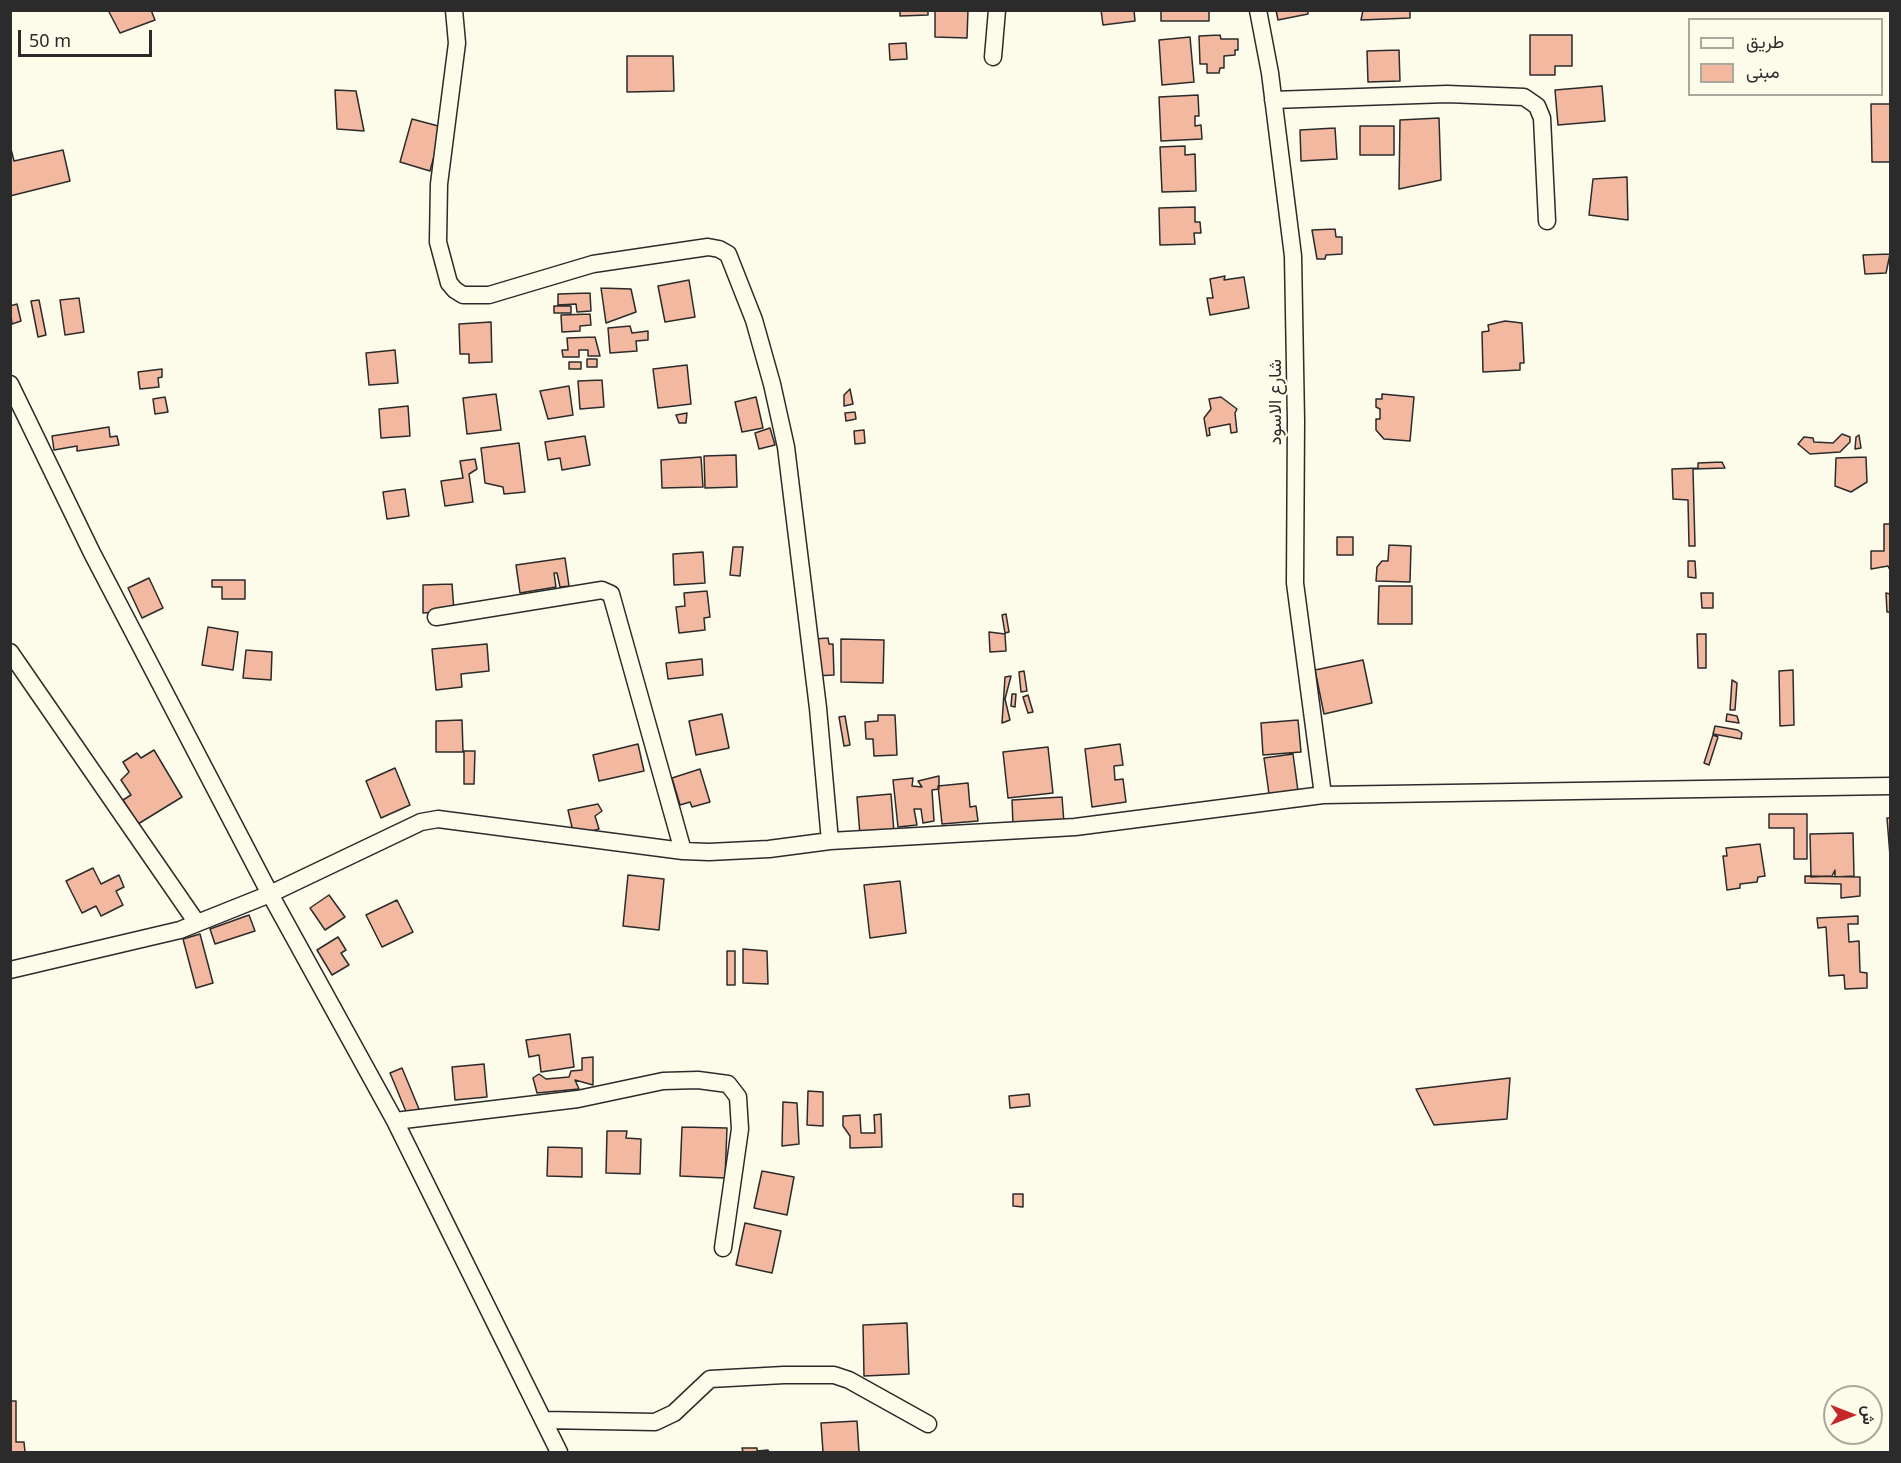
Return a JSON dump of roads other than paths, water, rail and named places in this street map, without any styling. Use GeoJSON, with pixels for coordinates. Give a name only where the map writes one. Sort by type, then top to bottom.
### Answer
{"type":"FeatureCollection","features":[{"type":"Feature","properties":{"kind":"street"},"geometry":{"type":"LineString","coordinates":[[454,10],[457,43],[439,184],[438,242],[440,258],[449,283],[455,290],[463,295],[489,295],[593,264],[708,247],[728,254],[754,320],[772,384],[786,447],[818,708],[830,841]]}},
{"type":"Feature","properties":{"kind":"street"},"geometry":{"type":"LineString","coordinates":[[993,57],[997,10]]}},
{"type":"Feature","properties":{"kind":"street","name":"شارع الاسود"},"geometry":{"type":"LineString","coordinates":[[1258,10],[1273,100],[1293,256],[1296,421],[1295,584],[1323,795]]}},
{"type":"Feature","properties":{"kind":"street"},"geometry":{"type":"LineString","coordinates":[[1273,100],[1448,94],[1524,97],[1537,106],[1542,118],[1547,221]]}},
{"type":"Feature","properties":{"kind":"street"},"geometry":{"type":"LineString","coordinates":[[10,384],[92,553],[270,894],[395,1121],[559,1452]]}},
{"type":"Feature","properties":{"kind":"street"},"geometry":{"type":"LineString","coordinates":[[436,617],[602,590],[608,591],[613,598],[683,851]]}},
{"type":"Feature","properties":{"kind":"street"},"geometry":{"type":"LineString","coordinates":[[10,652],[197,923]]}},
{"type":"Feature","properties":{"kind":"street"},"geometry":{"type":"LineString","coordinates":[[10,970],[143,940],[197,923],[270,894],[421,822],[438,819],[683,851],[769,849],[830,841],[1075,826],[1323,795],[1890,786]]}},
{"type":"Feature","properties":{"kind":"street"},"geometry":{"type":"LineString","coordinates":[[395,1121],[578,1099],[663,1081],[698,1080],[728,1084],[738,1097],[740,1129],[723,1248]]}},
{"type":"Feature","properties":{"kind":"street"},"geometry":{"type":"LineString","coordinates":[[544,1420],[655,1422],[674,1413],[710,1379],[834,1375],[849,1380],[928,1424]]}}]}
